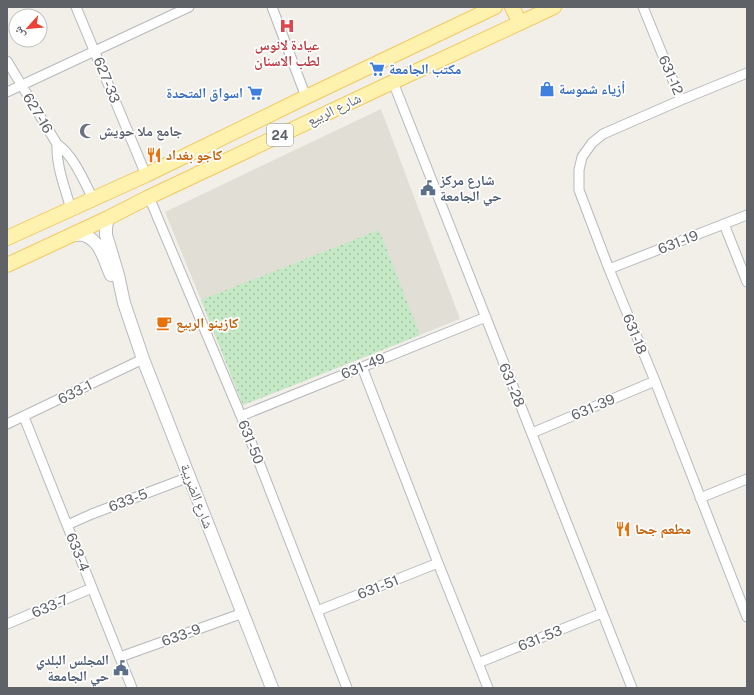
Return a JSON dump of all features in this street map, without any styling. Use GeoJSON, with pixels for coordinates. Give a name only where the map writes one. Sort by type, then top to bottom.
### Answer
{"type":"FeatureCollection","features":[{"type":"Feature","properties":{"kind":"main road","name":"شارع الربيع"},"geometry":{"type":"LineString","coordinates":[[7,238],[146,175],[495,7]]}},
{"type":"Feature","properties":{"kind":"main road"},"geometry":{"type":"LineString","coordinates":[[512,7],[520,23]]}},
{"type":"Feature","properties":{"kind":"main road","name":"شارع الربيع"},"geometry":{"type":"LineString","coordinates":[[7,266],[554,7]]}},
{"type":"Feature","properties":{"kind":"street","name":"627-33"},"geometry":{"type":"LineString","coordinates":[[76,7],[146,175]]}},
{"type":"Feature","properties":{"kind":"street"},"geometry":{"type":"LineString","coordinates":[[7,92],[189,7]]}},
{"type":"Feature","properties":{"kind":"street"},"geometry":{"type":"LineString","coordinates":[[272,7],[306,97]]}},
{"type":"Feature","properties":{"kind":"street","name":"631-12"},"geometry":{"type":"LineString","coordinates":[[643,7],[681,100],[747,73]]}},
{"type":"Feature","properties":{"kind":"street","name":"627-16"},"geometry":{"type":"LineString","coordinates":[[7,61],[57,144],[64,149],[81,174],[93,199]]}},
{"type":"Feature","properties":{"kind":"street","name":"631-28"},"geometry":{"type":"LineString","coordinates":[[393,82],[632,688]]}},
{"type":"Feature","properties":{"kind":"street","name":"631-18"},"geometry":{"type":"LineString","coordinates":[[681,100],[603,134],[592,143],[582,157],[579,170],[579,190],[747,617]]}},
{"type":"Feature","properties":{"kind":"street","name":"627-16"},"geometry":{"type":"LineString","coordinates":[[57,144],[58,163],[71,209]]}},
{"type":"Feature","properties":{"kind":"street","name":"631-50"},"geometry":{"type":"LineString","coordinates":[[149,198],[241,416],[347,688]]}},
{"type":"Feature","properties":{"kind":"street","name":"631-19"},"geometry":{"type":"LineString","coordinates":[[609,269],[747,215]]}},
{"type":"Feature","properties":{"kind":"street","name":"شارع الضريبة"},"geometry":{"type":"LineString","coordinates":[[108,218],[106,235],[118,275],[124,303]]}},
{"type":"Feature","properties":{"kind":"street"},"geometry":{"type":"LineString","coordinates":[[724,224],[747,282]]}},
{"type":"Feature","properties":{"kind":"street","name":"شارع الضريبة"},"geometry":{"type":"LineString","coordinates":[[74,234],[85,235],[98,245],[124,303],[143,359],[272,688]]}},
{"type":"Feature","properties":{"kind":"street","name":"631-49"},"geometry":{"type":"LineString","coordinates":[[241,416],[486,317]]}},
{"type":"Feature","properties":{"kind":"street","name":"633-1"},"geometry":{"type":"LineString","coordinates":[[7,424],[143,359]]}},
{"type":"Feature","properties":{"kind":"street"},"geometry":{"type":"LineString","coordinates":[[362,366],[488,688]]}},
{"type":"Feature","properties":{"kind":"street","name":"631-39"},"geometry":{"type":"LineString","coordinates":[[532,433],[655,381]]}},
{"type":"Feature","properties":{"kind":"street","name":"633-4"},"geometry":{"type":"LineString","coordinates":[[24,417],[132,688]]}},
{"type":"Feature","properties":{"kind":"street","name":"633-5"},"geometry":{"type":"LineString","coordinates":[[67,525],[189,477]]}},
{"type":"Feature","properties":{"kind":"street"},"geometry":{"type":"LineString","coordinates":[[700,498],[747,479]]}},
{"type":"Feature","properties":{"kind":"street","name":"631-51"},"geometry":{"type":"LineString","coordinates":[[317,611],[438,563]]}},
{"type":"Feature","properties":{"kind":"street","name":"633-7"},"geometry":{"type":"LineString","coordinates":[[7,624],[92,588]]}},
{"type":"Feature","properties":{"kind":"street","name":"633-9"},"geometry":{"type":"LineString","coordinates":[[120,657],[243,613]]}},
{"type":"Feature","properties":{"kind":"street","name":"631-53"},"geometry":{"type":"LineString","coordinates":[[478,663],[602,613]]}},
{"type":"Feature","properties":{"kind":"shaded area"},"geometry":{"type":"Polygon","coordinates":[[[381,109],[460,319],[243,405],[165,212],[381,109]]]}},
{"type":"Feature","properties":{"kind":"green space"},"geometry":{"type":"Polygon","coordinates":[[[379,230],[420,335],[243,405],[201,300],[379,230]]]}},
{"type":"Feature","properties":{"kind":"place","name":"عيادة لانوس لطب الاسنان"},"geometry":{"type":"Point","coordinates":[287,26]}},
{"type":"Feature","properties":{"kind":"place","name":"مكتب الجامعة"},"geometry":{"type":"Point","coordinates":[377,69]}},
{"type":"Feature","properties":{"kind":"place","name":"أزياء شموسة"},"geometry":{"type":"Point","coordinates":[547,89]}},
{"type":"Feature","properties":{"kind":"place","name":"اسواق المتحدة"},"geometry":{"type":"Point","coordinates":[255,93]}},
{"type":"Feature","properties":{"kind":"place","name":"جامع ملا حويش"},"geometry":{"type":"Point","coordinates":[87,131]}},
{"type":"Feature","properties":{"kind":"place","name":"كاجو بغداد"},"geometry":{"type":"Point","coordinates":[154,155]}},
{"type":"Feature","properties":{"kind":"place","name":"شارع مركز حي الجامعة"},"geometry":{"type":"Point","coordinates":[428,188]}},
{"type":"Feature","properties":{"kind":"place","name":"كازينو الربيع"},"geometry":{"type":"Point","coordinates":[164,323]}},
{"type":"Feature","properties":{"kind":"place","name":"مطعم جحا"},"geometry":{"type":"Point","coordinates":[623,529]}},
{"type":"Feature","properties":{"kind":"place","name":"المجلس البلدي حي الجامعة"},"geometry":{"type":"Point","coordinates":[121,668]}}]}
